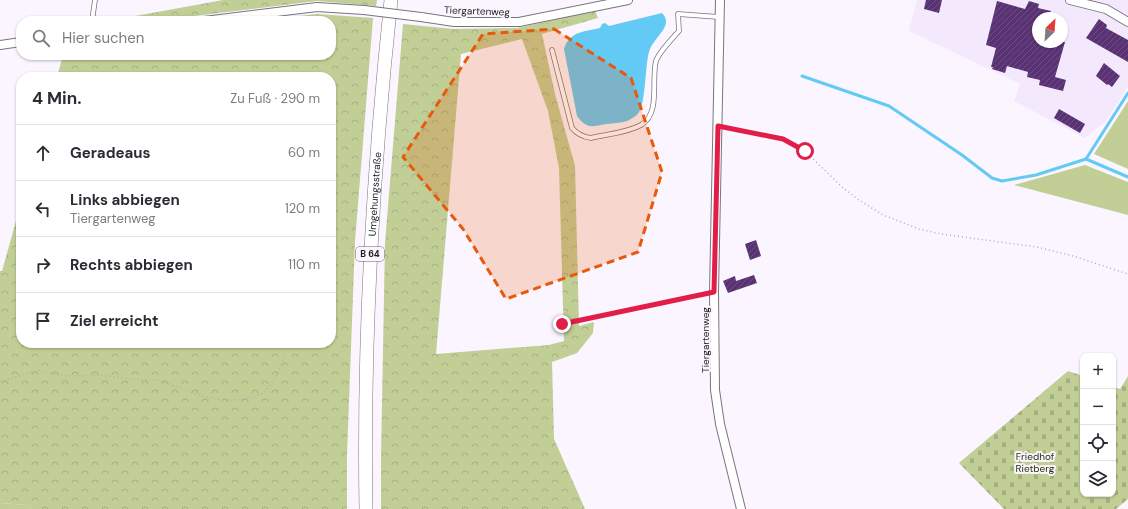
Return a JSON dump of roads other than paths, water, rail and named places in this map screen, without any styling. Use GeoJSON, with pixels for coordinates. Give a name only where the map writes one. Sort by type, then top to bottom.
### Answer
{"type":"FeatureCollection","features":[{"type":"Feature","properties":{"kind":"main road","name":"Umgehungsstraße"},"geometry":{"type":"LineString","coordinates":[[366,509],[365,458],[370,242],[391,0]]}},
{"type":"Feature","properties":{"kind":"street","name":"Tiergartenweg"},"geometry":{"type":"LineString","coordinates":[[244,16],[317,7],[364,10],[454,22],[519,22],[628,0]]}},
{"type":"Feature","properties":{"kind":"street","name":"Tiergartenweg"},"geometry":{"type":"LineString","coordinates":[[720,0],[714,292],[715,390],[720,424],[740,509]]}},
{"type":"Feature","properties":{"kind":"street"},"geometry":{"type":"LineString","coordinates":[[1070,0],[1106,9],[1128,22]]}},
{"type":"Feature","properties":{"kind":"street"},"geometry":{"type":"LineString","coordinates":[[0,45],[16,43]]}},
{"type":"Feature","properties":{"kind":"lane"},"geometry":{"type":"LineString","coordinates":[[92,16],[94,0]]}},
{"type":"Feature","properties":{"kind":"lane"},"geometry":{"type":"LineString","coordinates":[[552,50],[572,128],[584,137],[591,138],[631,129],[643,124],[650,117],[654,104],[656,60],[678,32],[678,14],[719,17]]}},
{"type":"Feature","properties":{"kind":"water"},"geometry":{"type":"Polygon","coordinates":[[[662,13],[666,22],[665,27],[649,52],[643,100],[636,116],[627,121],[593,126],[584,123],[577,116],[564,49],[567,43],[578,33],[600,28],[602,24],[605,23],[609,26],[662,13]]]}},
{"type":"Feature","properties":{"kind":"waterway"},"geometry":{"type":"LineString","coordinates":[[802,76],[889,106],[962,155],[992,178],[1002,181],[1036,175],[1086,159],[1128,177]]}},
{"type":"Feature","properties":{"kind":"waterway"},"geometry":{"type":"LineString","coordinates":[[1086,159],[1128,93]]}},
{"type":"Feature","properties":{"kind":"park label","name":"Friedhof Rietberg"},"geometry":{"type":"Point","coordinates":[1035,462]}}]}
